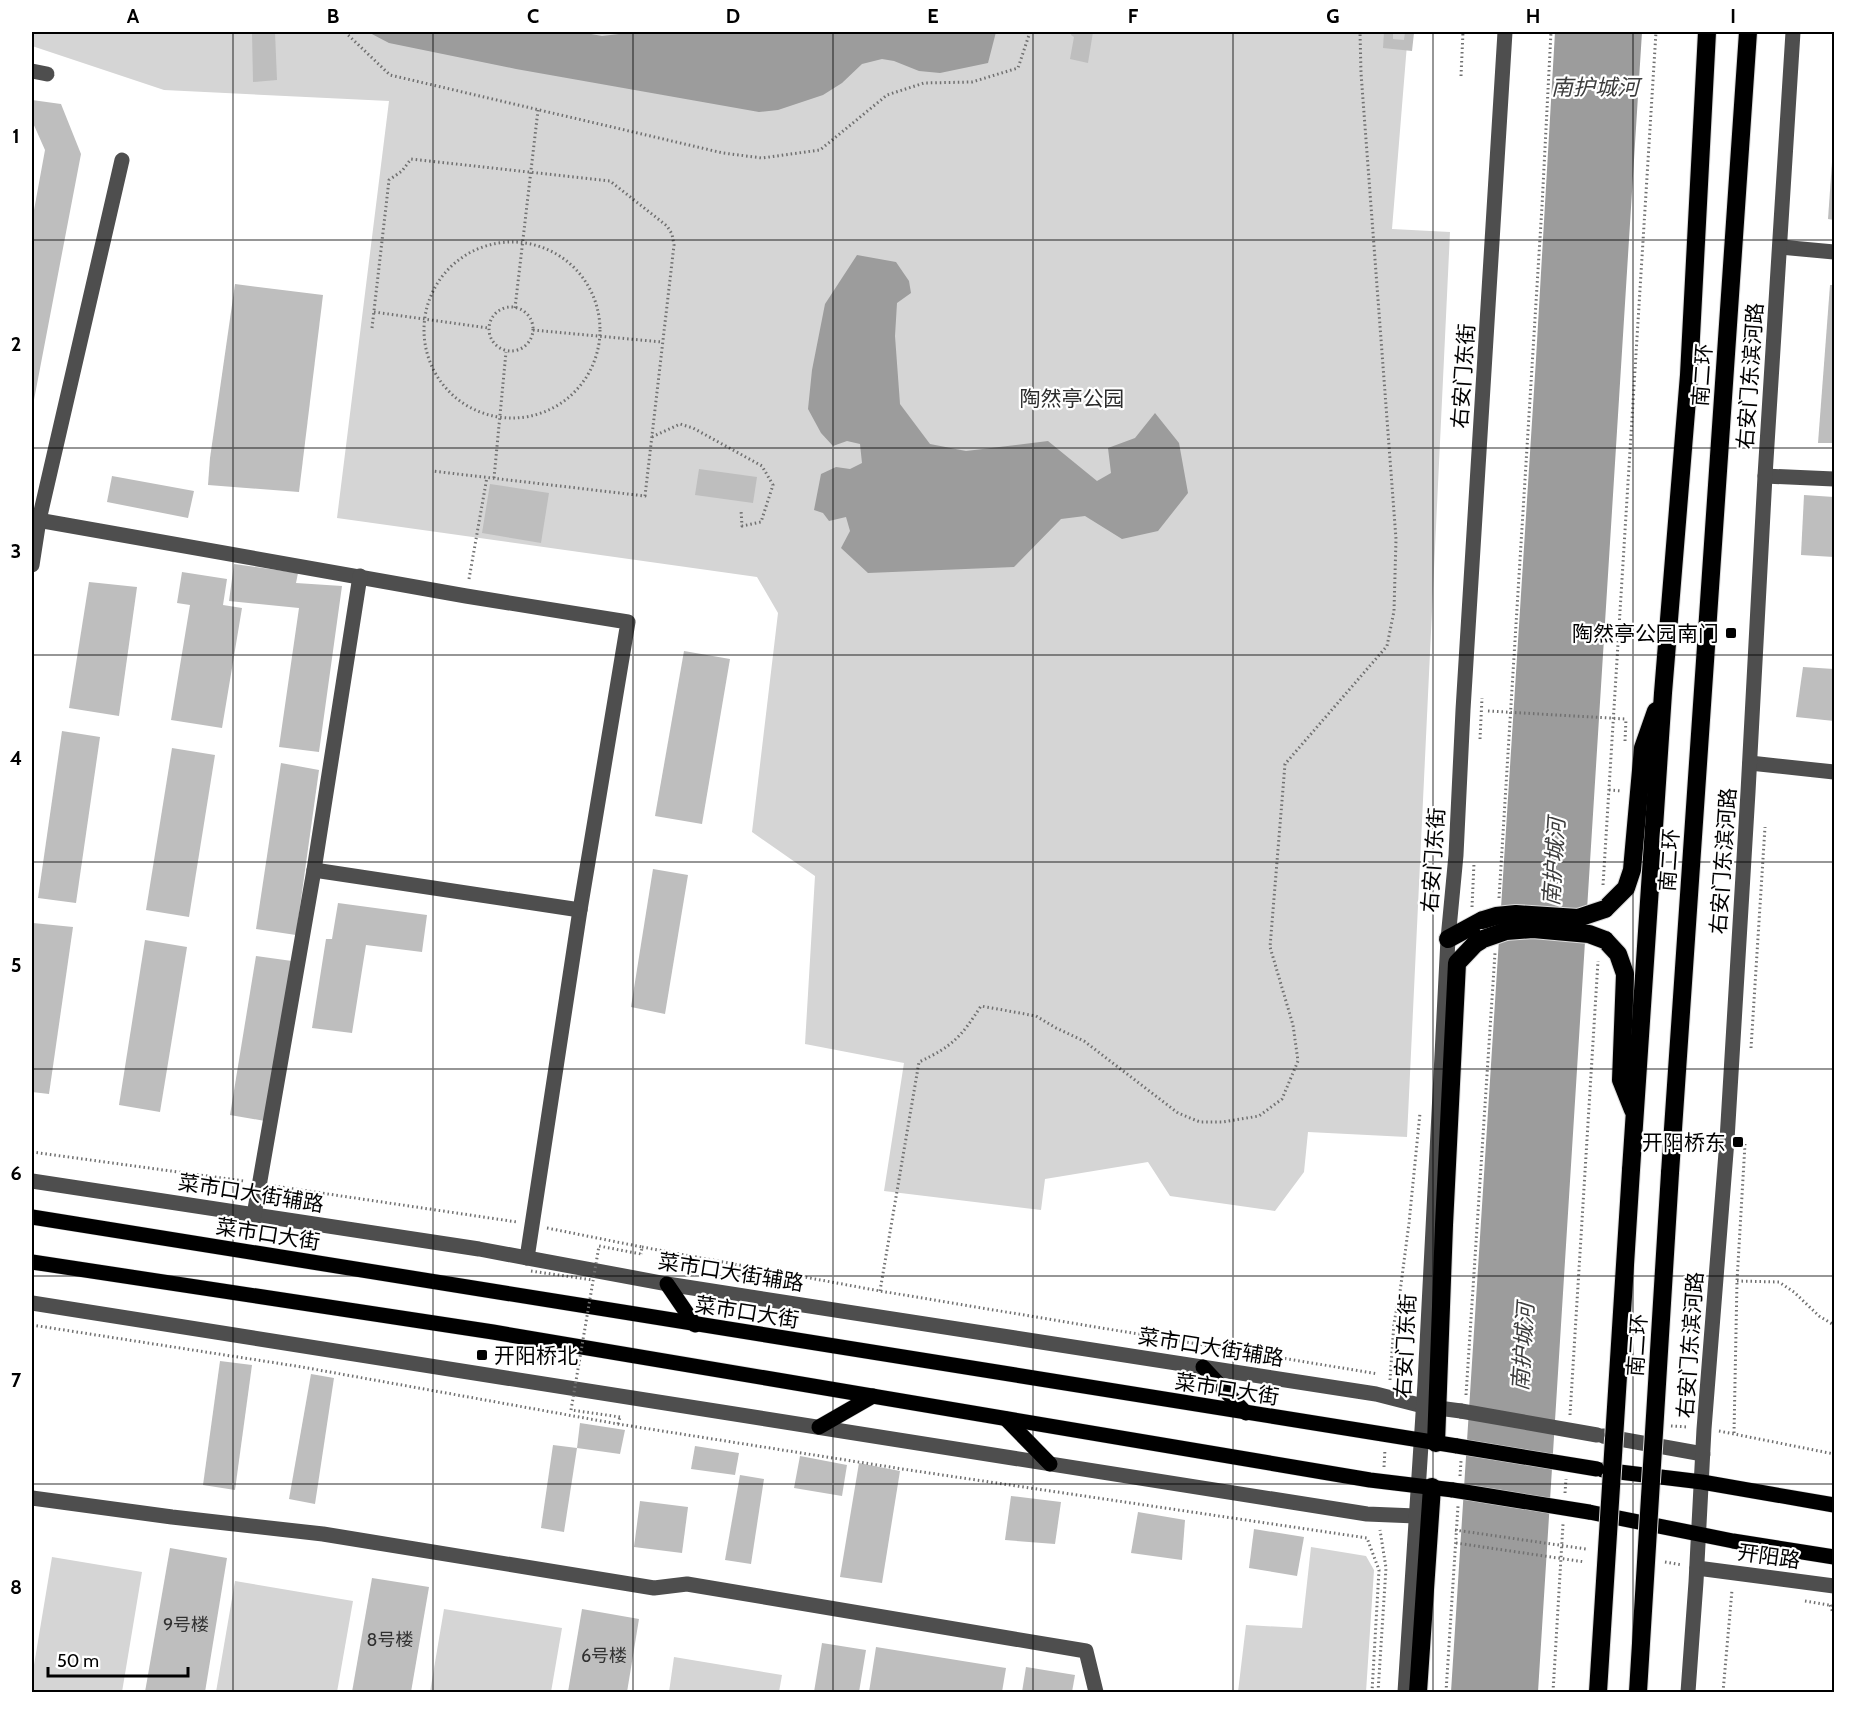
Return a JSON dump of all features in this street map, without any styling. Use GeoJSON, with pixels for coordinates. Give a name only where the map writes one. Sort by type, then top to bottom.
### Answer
{"type":"FeatureCollection","features":[{"type":"Feature","properties":{"kind":"highway","name":"南二环"},"geometry":{"type":"LineString","coordinates":[[1598,1692],[1663,693],[1689,375],[1707,32]]}},
{"type":"Feature","properties":{"kind":"highway","name":"南二环"},"geometry":{"type":"LineString","coordinates":[[1638,1692],[1748,32]]}},
{"type":"Feature","properties":{"kind":"highway"},"geometry":{"type":"LineString","coordinates":[[1448,939],[1483,920],[1496,916],[1516,914],[1578,918],[1605,909],[1626,888],[1632,870],[1643,748],[1663,693]]}},
{"type":"Feature","properties":{"kind":"highway"},"geometry":{"type":"LineString","coordinates":[[1428,1442],[1444,1225],[1457,963],[1475,944],[1489,942],[1506,931],[1533,929],[1588,934],[1605,940],[1618,954],[1625,974],[1621,1080],[1635,1114]]}},
{"type":"Feature","properties":{"kind":"highway"},"geometry":{"type":"LineString","coordinates":[[1418,1692],[1427,1546],[1425,1486]]}},
{"type":"Feature","properties":{"kind":"main road","name":"菜市口大街"},"geometry":{"type":"LineString","coordinates":[[32,1217],[1459,1448],[1702,1482]]}},
{"type":"Feature","properties":{"kind":"main road"},"geometry":{"type":"LineString","coordinates":[[32,1262],[493,1332],[1006,1419],[1457,1491]]}},
{"type":"Feature","properties":{"kind":"main road"},"geometry":{"type":"LineString","coordinates":[[667,1284],[695,1325]]}},
{"type":"Feature","properties":{"kind":"main road"},"geometry":{"type":"LineString","coordinates":[[1203,1367],[1246,1413]]}},
{"type":"Feature","properties":{"kind":"main road"},"geometry":{"type":"LineString","coordinates":[[819,1427],[873,1396]]}},
{"type":"Feature","properties":{"kind":"main road"},"geometry":{"type":"LineString","coordinates":[[1006,1419],[1050,1464]]}},
{"type":"Feature","properties":{"kind":"main road"},"geometry":{"type":"LineString","coordinates":[[1702,1482],[1834,1505]]}},
{"type":"Feature","properties":{"kind":"main road","name":"开阳路"},"geometry":{"type":"LineString","coordinates":[[1457,1491],[1589,1512],[1834,1557]]}},
{"type":"Feature","properties":{"kind":"street","name":"右安门东街"},"geometry":{"type":"LineString","coordinates":[[1430,1407],[1448,939],[1456,855],[1505,32]]}},
{"type":"Feature","properties":{"kind":"street","name":"右安门东滨河路"},"geometry":{"type":"LineString","coordinates":[[1688,1692],[1703,1454],[1727,1140],[1793,32]]}},
{"type":"Feature","properties":{"kind":"street"},"geometry":{"type":"LineString","coordinates":[[32,71],[47,74]]}},
{"type":"Feature","properties":{"kind":"street"},"geometry":{"type":"LineString","coordinates":[[32,566],[35,519],[122,160]]}},
{"type":"Feature","properties":{"kind":"street"},"geometry":{"type":"LineString","coordinates":[[1780,247],[1834,252]]}},
{"type":"Feature","properties":{"kind":"street"},"geometry":{"type":"LineString","coordinates":[[1765,476],[1834,479]]}},
{"type":"Feature","properties":{"kind":"street"},"geometry":{"type":"LineString","coordinates":[[35,519],[466,596],[628,622],[580,910],[532,1225],[529,1264]]}},
{"type":"Feature","properties":{"kind":"street"},"geometry":{"type":"LineString","coordinates":[[254,1215],[314,870],[360,576]]}},
{"type":"Feature","properties":{"kind":"street"},"geometry":{"type":"LineString","coordinates":[[1750,763],[1834,772]]}},
{"type":"Feature","properties":{"kind":"street"},"geometry":{"type":"LineString","coordinates":[[314,870],[580,910]]}},
{"type":"Feature","properties":{"kind":"street","name":"菜市口大街辅路"},"geometry":{"type":"LineString","coordinates":[[32,1181],[479,1249],[529,1264],[1203,1367],[1389,1397],[1430,1407],[1463,1407],[1703,1454]]}},
{"type":"Feature","properties":{"kind":"street"},"geometry":{"type":"LineString","coordinates":[[32,1303],[1367,1514],[1416,1516]]}},
{"type":"Feature","properties":{"kind":"street"},"geometry":{"type":"LineString","coordinates":[[1405,1692],[1416,1516],[1425,1486],[1428,1442]]}},
{"type":"Feature","properties":{"kind":"street"},"geometry":{"type":"LineString","coordinates":[[32,1498],[323,1534],[654,1588],[687,1584],[1086,1651],[1096,1692]]}},
{"type":"Feature","properties":{"kind":"street","name":"开阳路"},"geometry":{"type":"LineString","coordinates":[[1697,1568],[1834,1586]]}},
{"type":"Feature","properties":{"kind":"path"},"geometry":{"type":"LineString","coordinates":[[345,32],[390,75],[723,153],[762,158],[820,150],[887,95],[924,83],[972,82],[1018,68],[1030,32]]}},
{"type":"Feature","properties":{"kind":"path"},"geometry":{"type":"LineString","coordinates":[[880,1292],[919,1062],[942,1051],[964,1032],[981,1006],[1036,1016],[1084,1041],[1178,1113],[1200,1122],[1223,1122],[1258,1116],[1282,1100],[1298,1061],[1293,1025],[1270,947],[1285,764],[1387,646],[1394,611],[1396,539],[1360,73],[1360,32]]}},
{"type":"Feature","properties":{"kind":"path"},"geometry":{"type":"LineString","coordinates":[[1461,76],[1464,32]]}},
{"type":"Feature","properties":{"kind":"path"},"geometry":{"type":"LineString","coordinates":[[1499,898],[1551,32]]}},
{"type":"Feature","properties":{"kind":"path"},"geometry":{"type":"LineString","coordinates":[[1602,890],[1656,32]]}},
{"type":"Feature","properties":{"kind":"path"},"geometry":{"type":"LineString","coordinates":[[515,308],[538,110]]}},
{"type":"Feature","properties":{"kind":"path"},"geometry":{"type":"LineString","coordinates":[[372,328],[389,180],[402,171],[411,159],[610,181],[667,226],[672,234],[674,245],[645,496],[432,471]]}},
{"type":"Feature","properties":{"kind":"path"},"geometry":{"type":"LineString","coordinates":[[522,243],[540,247],[558,255],[573,267],[585,282],[594,299],[599,318],[599,338],[596,357],[588,375],[562,403],[532,416],[500,418],[476,411],[446,389],[428,356],[424,332],[425,319],[432,293],[458,261],[494,244],[522,243]]}},
{"type":"Feature","properties":{"kind":"path"},"geometry":{"type":"LineString","coordinates":[[508,307],[515,308],[526,313],[533,330],[527,344],[521,349],[507,352],[495,346],[488,328],[497,312],[508,307]]}},
{"type":"Feature","properties":{"kind":"path"},"geometry":{"type":"LineString","coordinates":[[374,312],[488,328]]}},
{"type":"Feature","properties":{"kind":"path"},"geometry":{"type":"LineString","coordinates":[[533,330],[599,338],[663,342]]}},
{"type":"Feature","properties":{"kind":"path"},"geometry":{"type":"LineString","coordinates":[[494,478],[507,352]]}},
{"type":"Feature","properties":{"kind":"path"},"geometry":{"type":"LineString","coordinates":[[652,437],[680,424],[693,428],[762,466],[773,485],[761,522],[742,526],[741,510]]}},
{"type":"Feature","properties":{"kind":"path"},"geometry":{"type":"LineString","coordinates":[[466,596],[487,477]]}},
{"type":"Feature","properties":{"kind":"path"},"geometry":{"type":"LineString","coordinates":[[1488,711],[1626,719]]}},
{"type":"Feature","properties":{"kind":"path"},"geometry":{"type":"LineString","coordinates":[[1609,790],[1622,791]]}},
{"type":"Feature","properties":{"kind":"path"},"geometry":{"type":"LineString","coordinates":[[1718,873],[1723,790]]}},
{"type":"Feature","properties":{"kind":"path"},"geometry":{"type":"LineString","coordinates":[[1751,1058],[1765,826]]}},
{"type":"Feature","properties":{"kind":"path"},"geometry":{"type":"LineString","coordinates":[[1605,843],[1612,844]]}},
{"type":"Feature","properties":{"kind":"path"},"geometry":{"type":"LineString","coordinates":[[1463,1407],[1489,942]]}},
{"type":"Feature","properties":{"kind":"path"},"geometry":{"type":"LineString","coordinates":[[1569,1421],[1598,961]]}},
{"type":"Feature","properties":{"kind":"path"},"geometry":{"type":"LineString","coordinates":[[1389,1397],[1394,1323],[1409,1223],[1421,1104]]}},
{"type":"Feature","properties":{"kind":"path"},"geometry":{"type":"LineString","coordinates":[[1746,1140],[1737,1281],[1734,1433],[1834,1454]]}},
{"type":"Feature","properties":{"kind":"path"},"geometry":{"type":"LineString","coordinates":[[32,1152],[532,1225],[880,1292],[1378,1374]]}},
{"type":"Feature","properties":{"kind":"path"},"geometry":{"type":"LineString","coordinates":[[618,1424],[620,1417],[571,1410],[599,1246],[641,1254],[642,1247]]}},
{"type":"Feature","properties":{"kind":"path"},"geometry":{"type":"LineString","coordinates":[[529,1264],[593,1280]]}},
{"type":"Feature","properties":{"kind":"path"},"geometry":{"type":"LineString","coordinates":[[1737,1281],[1779,1282],[1834,1326]]}},
{"type":"Feature","properties":{"kind":"path"},"geometry":{"type":"LineString","coordinates":[[32,1325],[302,1367],[618,1424],[1367,1538],[1379,1570],[1372,1692]]}},
{"type":"Feature","properties":{"kind":"path"},"geometry":{"type":"LineString","coordinates":[[1383,1481],[1386,1435]]}},
{"type":"Feature","properties":{"kind":"path"},"geometry":{"type":"LineString","coordinates":[[1446,1692],[1459,1448]]}},
{"type":"Feature","properties":{"kind":"path"},"geometry":{"type":"LineString","coordinates":[[1564,1504],[1566,1468]]}},
{"type":"Feature","properties":{"kind":"path"},"geometry":{"type":"LineString","coordinates":[[1378,1692],[1386,1568],[1380,1515]]}},
{"type":"Feature","properties":{"kind":"path"},"geometry":{"type":"LineString","coordinates":[[1553,1692],[1564,1516]]}},
{"type":"Feature","properties":{"kind":"path"},"geometry":{"type":"LineString","coordinates":[[1455,1530],[1586,1549]]}},
{"type":"Feature","properties":{"kind":"path"},"geometry":{"type":"LineString","coordinates":[[1456,1542],[1585,1562]]}},
{"type":"Feature","properties":{"kind":"path"},"geometry":{"type":"LineString","coordinates":[[1723,1692],[1732,1588]]}},
{"type":"Feature","properties":{"kind":"path"},"geometry":{"type":"LineString","coordinates":[[1797,1599],[1834,1606]]}},
{"type":"Feature","properties":{"kind":"path"},"geometry":{"type":"LineString","coordinates":[[1830,1605],[1834,1616]]}},
{"type":"Feature","properties":{"kind":"green space","name":"陶然亭公园"},"geometry":{"type":"Polygon","coordinates":[[[32,32],[1408,32],[1392,229],[1450,232],[1407,1137],[1308,1132],[1304,1172],[1275,1211],[1170,1196],[1148,1162],[1045,1179],[1041,1210],[884,1191],[904,1063],[805,1044],[815,876],[752,832],[778,613],[757,577],[337,518],[389,101],[164,90],[32,46],[32,32]]]}},
{"type":"Feature","properties":{"kind":"green space"},"geometry":{"type":"Polygon","coordinates":[[[1311,1547],[1366,1556],[1374,1570],[1366,1692],[1238,1692],[1246,1625],[1302,1628],[1311,1547]]]}},
{"type":"Feature","properties":{"kind":"green space"},"geometry":{"type":"Polygon","coordinates":[[[52,1557],[142,1572],[122,1692],[32,1692],[32,1677],[52,1557]]]}},
{"type":"Feature","properties":{"kind":"green space"},"geometry":{"type":"Polygon","coordinates":[[[235,1581],[353,1601],[337,1692],[216,1692],[235,1581]]]}},
{"type":"Feature","properties":{"kind":"green space"},"geometry":{"type":"Polygon","coordinates":[[[444,1609],[562,1628],[551,1692],[430,1692],[444,1609]]]}},
{"type":"Feature","properties":{"kind":"green space"},"geometry":{"type":"Polygon","coordinates":[[[674,1657],[782,1675],[779,1692],[669,1692],[674,1657]]]}},
{"type":"Feature","properties":{"kind":"water"},"geometry":{"type":"Polygon","coordinates":[[[368,32],[514,32],[516,34],[580,32],[602,36],[622,32],[996,32],[988,63],[940,73],[919,71],[882,59],[862,64],[842,83],[823,95],[778,110],[759,112],[516,69],[389,43],[368,32]]]}},
{"type":"Feature","properties":{"kind":"water","name":"南护城河"},"geometry":{"type":"Polygon","coordinates":[[[1555,32],[1642,32],[1538,1692],[1451,1692],[1536,359],[1555,32]]]}},
{"type":"Feature","properties":{"kind":"water"},"geometry":{"type":"Polygon","coordinates":[[[857,255],[896,262],[909,281],[911,293],[897,303],[895,336],[900,404],[930,444],[966,451],[1048,441],[1097,481],[1111,473],[1108,448],[1135,438],[1155,413],[1179,443],[1188,493],[1158,531],[1122,539],[1085,516],[1061,519],[1014,567],[868,573],[841,548],[850,531],[846,517],[829,521],[823,513],[814,510],[821,474],[836,467],[850,469],[862,463],[860,444],[847,441],[833,446],[821,433],[808,409],[812,370],[825,304],[857,255]]]}},
{"type":"Feature","properties":{"kind":"building"},"geometry":{"type":"Polygon","coordinates":[[[252,32],[275,32],[277,80],[253,82],[252,32]]]}},
{"type":"Feature","properties":{"kind":"building"},"geometry":{"type":"Polygon","coordinates":[[[1072,32],[1093,32],[1088,63],[1070,59],[1074,37],[1071,35],[1072,32]]]}},
{"type":"Feature","properties":{"kind":"building"},"geometry":{"type":"Polygon","coordinates":[[[1384,32],[1393,33],[1393,39],[1404,40],[1405,32],[1419,32],[1419,34],[1414,33],[1412,51],[1383,48],[1384,32]]]}},
{"type":"Feature","properties":{"kind":"building"},"geometry":{"type":"Polygon","coordinates":[[[32,100],[61,104],[81,154],[33,405],[32,221],[45,150],[32,123],[32,100]]]}},
{"type":"Feature","properties":{"kind":"building"},"geometry":{"type":"Polygon","coordinates":[[[1834,148],[1834,220],[1828,219],[1834,148]]]}},
{"type":"Feature","properties":{"kind":"building"},"geometry":{"type":"Polygon","coordinates":[[[235,284],[323,295],[299,492],[208,485],[235,284]]]}},
{"type":"Feature","properties":{"kind":"building"},"geometry":{"type":"Polygon","coordinates":[[[1830,285],[1834,285],[1834,443],[1818,443],[1830,285]]]}},
{"type":"Feature","properties":{"kind":"building"},"geometry":{"type":"Polygon","coordinates":[[[699,469],[757,477],[753,503],[695,495],[699,469]]]}},
{"type":"Feature","properties":{"kind":"building"},"geometry":{"type":"Polygon","coordinates":[[[112,476],[194,491],[188,518],[107,502],[112,476]]]}},
{"type":"Feature","properties":{"kind":"building"},"geometry":{"type":"Polygon","coordinates":[[[490,484],[549,493],[541,543],[482,533],[490,484]]]}},
{"type":"Feature","properties":{"kind":"building"},"geometry":{"type":"Polygon","coordinates":[[[1804,495],[1834,497],[1834,557],[1801,555],[1804,495]]]}},
{"type":"Feature","properties":{"kind":"building"},"geometry":{"type":"Polygon","coordinates":[[[234,564],[298,573],[296,583],[342,586],[319,752],[279,747],[299,608],[229,601],[234,564]]]}},
{"type":"Feature","properties":{"kind":"building"},"geometry":{"type":"Polygon","coordinates":[[[182,572],[227,579],[223,605],[242,608],[222,728],[171,720],[190,605],[177,603],[182,572]]]}},
{"type":"Feature","properties":{"kind":"building"},"geometry":{"type":"Polygon","coordinates":[[[89,582],[137,587],[119,716],[69,708],[89,582]]]}},
{"type":"Feature","properties":{"kind":"building"},"geometry":{"type":"Polygon","coordinates":[[[684,651],[730,659],[702,824],[655,816],[684,651]]]}},
{"type":"Feature","properties":{"kind":"building"},"geometry":{"type":"Polygon","coordinates":[[[1803,667],[1834,669],[1834,721],[1796,717],[1803,667]]]}},
{"type":"Feature","properties":{"kind":"building"},"geometry":{"type":"Polygon","coordinates":[[[62,731],[100,737],[76,903],[38,898],[62,731]]]}},
{"type":"Feature","properties":{"kind":"building"},"geometry":{"type":"Polygon","coordinates":[[[172,748],[215,755],[189,917],[146,910],[172,748]]]}},
{"type":"Feature","properties":{"kind":"building"},"geometry":{"type":"Polygon","coordinates":[[[281,763],[319,770],[296,935],[256,929],[281,763]]]}},
{"type":"Feature","properties":{"kind":"building"},"geometry":{"type":"Polygon","coordinates":[[[653,869],[688,875],[665,1014],[631,1007],[653,869]]]}},
{"type":"Feature","properties":{"kind":"building"},"geometry":{"type":"Polygon","coordinates":[[[338,903],[427,915],[422,952],[366,945],[352,1033],[312,1028],[326,939],[332,939],[338,903]]]}},
{"type":"Feature","properties":{"kind":"building"},"geometry":{"type":"Polygon","coordinates":[[[33,923],[73,927],[49,1094],[32,1092],[33,923]]]}},
{"type":"Feature","properties":{"kind":"building"},"geometry":{"type":"Polygon","coordinates":[[[145,940],[187,947],[160,1112],[119,1105],[145,940]]]}},
{"type":"Feature","properties":{"kind":"building"},"geometry":{"type":"Polygon","coordinates":[[[256,956],[292,961],[265,1121],[230,1115],[256,956]]]}},
{"type":"Feature","properties":{"kind":"building"},"geometry":{"type":"Polygon","coordinates":[[[220,1361],[252,1365],[235,1490],[203,1485],[220,1361]]]}},
{"type":"Feature","properties":{"kind":"building"},"geometry":{"type":"Polygon","coordinates":[[[311,1374],[334,1378],[315,1504],[289,1499],[311,1374]]]}},
{"type":"Feature","properties":{"kind":"building"},"geometry":{"type":"Polygon","coordinates":[[[580,1423],[625,1430],[620,1454],[577,1448],[580,1423]]]}},
{"type":"Feature","properties":{"kind":"building"},"geometry":{"type":"Polygon","coordinates":[[[553,1445],[577,1448],[564,1532],[541,1528],[553,1445]]]}},
{"type":"Feature","properties":{"kind":"building"},"geometry":{"type":"Polygon","coordinates":[[[695,1446],[739,1453],[735,1475],[691,1469],[695,1446]]]}},
{"type":"Feature","properties":{"kind":"building"},"geometry":{"type":"Polygon","coordinates":[[[800,1456],[847,1465],[842,1496],[794,1488],[800,1456]]]}},
{"type":"Feature","properties":{"kind":"building"},"geometry":{"type":"Polygon","coordinates":[[[859,1463],[900,1471],[882,1583],[840,1577],[859,1463]]]}},
{"type":"Feature","properties":{"kind":"building"},"geometry":{"type":"Polygon","coordinates":[[[740,1475],[764,1479],[751,1564],[725,1560],[740,1475]]]}},
{"type":"Feature","properties":{"kind":"building"},"geometry":{"type":"Polygon","coordinates":[[[1011,1496],[1061,1502],[1055,1544],[1005,1540],[1011,1496]]]}},
{"type":"Feature","properties":{"kind":"building"},"geometry":{"type":"Polygon","coordinates":[[[640,1501],[688,1507],[682,1553],[634,1547],[640,1501]]]}},
{"type":"Feature","properties":{"kind":"building"},"geometry":{"type":"Polygon","coordinates":[[[1138,1512],[1185,1520],[1182,1560],[1131,1553],[1138,1512]]]}},
{"type":"Feature","properties":{"kind":"building"},"geometry":{"type":"Polygon","coordinates":[[[1254,1529],[1304,1537],[1297,1576],[1249,1568],[1254,1529]]]}},
{"type":"Feature","properties":{"kind":"building"},"geometry":{"type":"Polygon","coordinates":[[[170,1548],[227,1558],[205,1692],[145,1692],[170,1548]]]}},
{"type":"Feature","properties":{"kind":"building"},"geometry":{"type":"Polygon","coordinates":[[[372,1578],[429,1587],[411,1692],[352,1692],[372,1578]]]}},
{"type":"Feature","properties":{"kind":"building"},"geometry":{"type":"Polygon","coordinates":[[[582,1609],[639,1619],[627,1692],[568,1692],[582,1609]]]}},
{"type":"Feature","properties":{"kind":"building"},"geometry":{"type":"Polygon","coordinates":[[[822,1643],[866,1650],[859,1692],[814,1692],[822,1643]]]}},
{"type":"Feature","properties":{"kind":"building"},"geometry":{"type":"Polygon","coordinates":[[[876,1647],[1006,1668],[1002,1692],[869,1692],[876,1647]]]}},
{"type":"Feature","properties":{"kind":"building"},"geometry":{"type":"Polygon","coordinates":[[[1026,1667],[1075,1675],[1072,1692],[1022,1692],[1026,1667]]]}},
{"type":"Feature","properties":{"kind":"place","name":"陶然亭公园南门"},"geometry":{"type":"Point","coordinates":[1731,633]}},
{"type":"Feature","properties":{"kind":"place","name":"开阳桥东"},"geometry":{"type":"Point","coordinates":[1738,1142]}},
{"type":"Feature","properties":{"kind":"place","name":"开阳桥北"},"geometry":{"type":"Point","coordinates":[482,1355]}}]}
